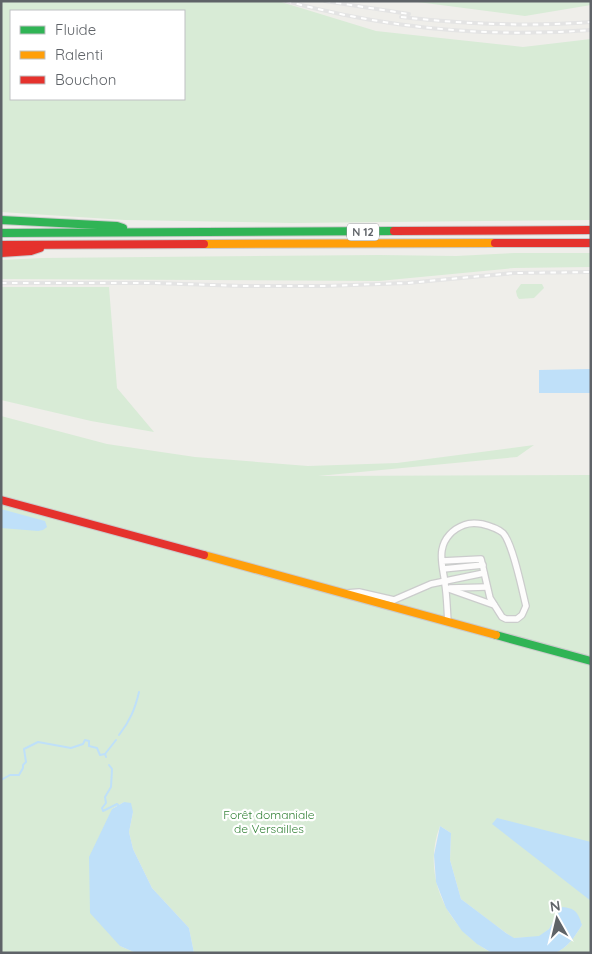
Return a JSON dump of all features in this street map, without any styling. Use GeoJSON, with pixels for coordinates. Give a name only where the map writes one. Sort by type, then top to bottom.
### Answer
{"type":"FeatureCollection","features":[{"type":"Feature","properties":{"kind":"main road"},"geometry":{"type":"LineString","coordinates":[[1,220],[117,226],[136,233]]}},
{"type":"Feature","properties":{"kind":"main road","name":"N 12"},"geometry":{"type":"LineString","coordinates":[[1,233],[591,230]]}},
{"type":"Feature","properties":{"kind":"main road","name":"N 12"},"geometry":{"type":"LineString","coordinates":[[1,245],[591,243]]}},
{"type":"Feature","properties":{"kind":"main road"},"geometry":{"type":"LineString","coordinates":[[1,253],[32,251],[50,245]]}},
{"type":"Feature","properties":{"kind":"main road"},"geometry":{"type":"LineString","coordinates":[[1,500],[591,661]]}},
{"type":"Feature","properties":{"kind":"street"},"geometry":{"type":"LineString","coordinates":[[442,561],[479,558],[482,560],[486,587],[494,605],[506,619],[513,620],[522,615],[526,606],[507,538],[501,532],[489,526],[466,524],[457,528],[446,540],[442,552],[442,561],[446,588],[448,622]]}},
{"type":"Feature","properties":{"kind":"street"},"geometry":{"type":"LineString","coordinates":[[443,569],[483,565]]}},
{"type":"Feature","properties":{"kind":"street"},"geometry":{"type":"LineString","coordinates":[[344,593],[359,592],[394,600],[430,584],[484,573]]}},
{"type":"Feature","properties":{"kind":"street"},"geometry":{"type":"LineString","coordinates":[[446,588],[486,587]]}},
{"type":"Feature","properties":{"kind":"street"},"geometry":{"type":"LineString","coordinates":[[446,588],[494,605]]}},
{"type":"Feature","properties":{"kind":"green space"},"geometry":{"type":"Polygon","coordinates":[[[1,1],[278,1],[376,31],[523,47],[591,39],[591,220],[292,223],[125,220],[1,212],[1,1]]]}},
{"type":"Feature","properties":{"kind":"green space"},"geometry":{"type":"Polygon","coordinates":[[[410,1],[591,1],[591,5],[525,16],[410,1]]]}},
{"type":"Feature","properties":{"kind":"green space"},"geometry":{"type":"Polygon","coordinates":[[[515,253],[591,253],[591,267],[514,268],[379,281],[1,279],[1,260],[379,255],[456,256],[515,253]]]}},
{"type":"Feature","properties":{"kind":"green space"},"geometry":{"type":"Polygon","coordinates":[[[521,284],[542,284],[544,288],[534,298],[519,299],[516,291],[521,284]]]}},
{"type":"Feature","properties":{"kind":"green space"},"geometry":{"type":"Polygon","coordinates":[[[1,287],[109,287],[117,388],[154,432],[91,421],[1,400],[1,287]]]}},
{"type":"Feature","properties":{"kind":"green space","name":"Forêt domaniale de Versailles"},"geometry":{"type":"Polygon","coordinates":[[[1,416],[107,444],[195,457],[308,466],[397,463],[534,445],[517,457],[318,476],[591,475],[591,953],[555,953],[567,945],[582,925],[562,907],[549,929],[539,937],[513,938],[461,899],[450,860],[451,833],[440,826],[435,845],[434,863],[436,881],[442,899],[462,930],[476,943],[492,953],[194,953],[189,928],[152,888],[133,849],[129,832],[133,812],[124,802],[112,809],[120,946],[136,953],[1,953],[1,416]]]}},
{"type":"Feature","properties":{"kind":"water"},"geometry":{"type":"Polygon","coordinates":[[[590,369],[590,393],[539,393],[539,370],[590,369]]]}},
{"type":"Feature","properties":{"kind":"water"},"geometry":{"type":"Polygon","coordinates":[[[1,509],[45,521],[47,527],[38,531],[1,528],[1,509]]]}},
{"type":"Feature","properties":{"kind":"water"},"geometry":{"type":"Polygon","coordinates":[[[124,802],[131,803],[133,812],[129,832],[133,849],[152,888],[189,928],[194,953],[136,953],[120,946],[90,913],[89,857],[112,809],[124,802]]]}},
{"type":"Feature","properties":{"kind":"water"},"geometry":{"type":"Polygon","coordinates":[[[497,818],[591,842],[591,901],[492,824],[497,818]]]}},
{"type":"Feature","properties":{"kind":"water"},"geometry":{"type":"Polygon","coordinates":[[[440,826],[451,833],[450,860],[461,899],[514,938],[539,936],[549,929],[562,907],[570,908],[577,914],[582,925],[571,941],[555,953],[492,953],[477,944],[462,931],[446,908],[436,882],[434,855],[440,826]]]}},
{"type":"Feature","properties":{"kind":"waterway"},"geometry":{"type":"LineString","coordinates":[[119,735],[132,715],[139,692]]}},
{"type":"Feature","properties":{"kind":"waterway"},"geometry":{"type":"LineString","coordinates":[[1,780],[10,775],[19,775],[26,762],[24,749],[38,742],[71,748],[83,744],[85,740],[89,741],[89,746],[97,748],[100,755],[105,754],[106,757]]}},
{"type":"Feature","properties":{"kind":"waterway"},"geometry":{"type":"LineString","coordinates":[[105,754],[116,740]]}},
{"type":"Feature","properties":{"kind":"waterway"},"geometry":{"type":"LineString","coordinates":[[109,765],[112,769],[111,787],[105,797],[106,803],[102,808],[103,811],[117,804],[119,806]]}},
{"type":"Feature","properties":{"kind":"railway"},"geometry":{"type":"LineString","coordinates":[[286,1],[361,18],[437,29],[514,33],[591,30]]}},
{"type":"Feature","properties":{"kind":"railway"},"geometry":{"type":"LineString","coordinates":[[325,1],[409,14]]}},
{"type":"Feature","properties":{"kind":"railway"},"geometry":{"type":"LineString","coordinates":[[401,17],[496,24],[591,22]]}},
{"type":"Feature","properties":{"kind":"railway"},"geometry":{"type":"LineString","coordinates":[[1,283],[325,286],[407,283],[514,273],[591,272]]}},
{"type":"Feature","properties":{"kind":"traffic: fast"},"geometry":{"type":"LineString","coordinates":[[1,220],[117,226],[123,228]]}},
{"type":"Feature","properties":{"kind":"traffic: fast"},"geometry":{"type":"LineString","coordinates":[[1,233],[394,231]]}},
{"type":"Feature","properties":{"kind":"traffic: fast"},"geometry":{"type":"LineString","coordinates":[[496,635],[591,661]]}},
{"type":"Feature","properties":{"kind":"traffic: slow"},"geometry":{"type":"LineString","coordinates":[[204,244],[495,243]]}},
{"type":"Feature","properties":{"kind":"traffic: slow"},"geometry":{"type":"LineString","coordinates":[[204,555],[496,635]]}},
{"type":"Feature","properties":{"kind":"traffic: jam"},"geometry":{"type":"LineString","coordinates":[[394,231],[591,230]]}},
{"type":"Feature","properties":{"kind":"traffic: jam"},"geometry":{"type":"LineString","coordinates":[[495,243],[591,243]]}},
{"type":"Feature","properties":{"kind":"traffic: jam"},"geometry":{"type":"LineString","coordinates":[[1,245],[204,244]]}},
{"type":"Feature","properties":{"kind":"traffic: jam"},"geometry":{"type":"LineString","coordinates":[[1,253],[31,251],[40,248]]}},
{"type":"Feature","properties":{"kind":"traffic: jam"},"geometry":{"type":"LineString","coordinates":[[1,500],[204,555]]}}]}
